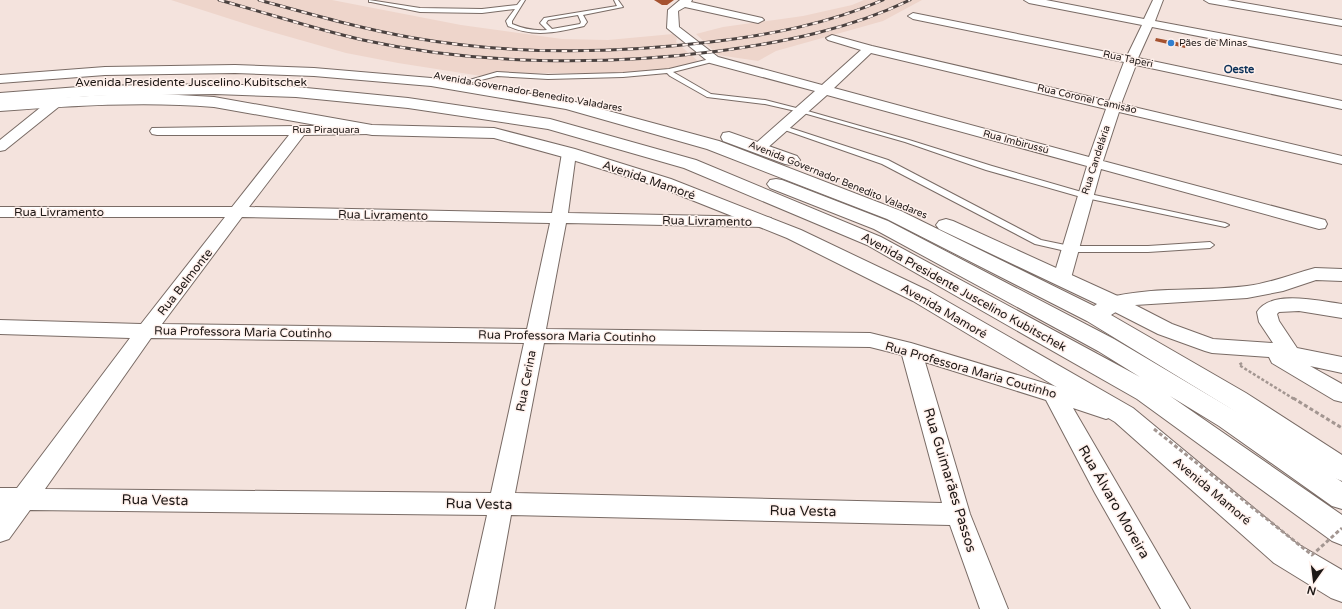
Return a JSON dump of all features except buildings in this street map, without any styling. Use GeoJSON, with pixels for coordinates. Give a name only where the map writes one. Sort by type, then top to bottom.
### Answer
{"type":"FeatureCollection","features":[{"type":"Feature","properties":{"kind":"main road","name":"Avenida Governador Benedito Valadares"},"geometry":{"type":"LineString","coordinates":[[0,73],[121,65],[243,63],[322,65],[437,75],[572,97],[670,118],[760,147],[893,201],[1062,278],[1105,310]]}},
{"type":"Feature","properties":{"kind":"main road","name":"Avenida Presidente Juscelino Kubitschek"},"geometry":{"type":"LineString","coordinates":[[0,79],[105,71],[235,69],[314,72],[431,82],[568,105],[713,145],[894,215],[1105,310],[1342,469]]}},
{"type":"Feature","properties":{"kind":"main road","name":"Avenida Presidente Juscelino Kubitschek"},"geometry":{"type":"LineString","coordinates":[[0,87],[101,80],[226,79],[306,80],[413,90],[558,114],[702,155],[881,225],[930,251],[1106,346],[1228,419],[1342,497]]}},
{"type":"Feature","properties":{"kind":"main road","name":"Avenida Presidente Juscelino Kubitschek"},"geometry":{"type":"LineString","coordinates":[[0,98],[92,91],[215,89],[296,92],[408,103],[550,124],[690,164],[874,241],[1146,392],[1342,532]]}},
{"type":"Feature","properties":{"kind":"main road"},"geometry":{"type":"LineString","coordinates":[[0,106],[56,102],[165,99],[194,100],[214,102],[372,130]]}},
{"type":"Feature","properties":{"kind":"main road","name":"Rua Piraquara"},"geometry":{"type":"LineString","coordinates":[[372,130],[494,133]]}},
{"type":"Feature","properties":{"kind":"main road","name":"Avenida Mamoré"},"geometry":{"type":"LineString","coordinates":[[494,133],[569,153],[665,184],[765,222],[794,234],[921,296],[1124,415],[1206,487],[1285,553],[1342,587]]}},
{"type":"Feature","properties":{"kind":"street"},"geometry":{"type":"LineString","coordinates":[[1029,0],[1342,60]]}},
{"type":"Feature","properties":{"kind":"street","name":"Rua Candelária"},"geometry":{"type":"LineString","coordinates":[[1062,278],[1094,163],[1131,60],[1150,23],[1158,0]]}},
{"type":"Feature","properties":{"kind":"street"},"geometry":{"type":"LineString","coordinates":[[1209,0],[1342,23]]}},
{"type":"Feature","properties":{"kind":"street"},"geometry":{"type":"LineString","coordinates":[[714,60],[673,28],[673,10],[685,2],[758,20]]}},
{"type":"Feature","properties":{"kind":"street","name":"Rua Taperi"},"geometry":{"type":"LineString","coordinates":[[913,16],[1131,60],[1342,105]]}},
{"type":"Feature","properties":{"kind":"street","name":"Rua Coronel Camisão"},"geometry":{"type":"LineString","coordinates":[[832,38],[868,49],[1342,160]]}},
{"type":"Feature","properties":{"kind":"street"},"geometry":{"type":"LineString","coordinates":[[760,147],[802,111],[868,49]]}},
{"type":"Feature","properties":{"kind":"street","name":"Rua Imbirussú"},"geometry":{"type":"LineString","coordinates":[[714,60],[1319,224]]}},
{"type":"Feature","properties":{"kind":"street"},"geometry":{"type":"LineString","coordinates":[[0,148],[56,102]]}},
{"type":"Feature","properties":{"kind":"street","name":"Rua Belmonte"},"geometry":{"type":"LineString","coordinates":[[0,531],[146,331],[239,212],[300,130]]}},
{"type":"Feature","properties":{"kind":"street","name":"Rua Piraquara"},"geometry":{"type":"LineString","coordinates":[[157,131],[372,130]]}},
{"type":"Feature","properties":{"kind":"street","name":"Rua Cerina"},"geometry":{"type":"LineString","coordinates":[[480,609],[559,218],[569,153]]}},
{"type":"Feature","properties":{"kind":"street","name":"Rua Livramento"},"geometry":{"type":"LineString","coordinates":[[0,212],[239,212],[765,222]]}},
{"type":"Feature","properties":{"kind":"street"},"geometry":{"type":"LineString","coordinates":[[1105,310],[1140,298],[1247,292],[1283,285],[1315,274],[1342,275]]}},
{"type":"Feature","properties":{"kind":"street"},"geometry":{"type":"LineString","coordinates":[[1291,355],[1269,322],[1267,312],[1276,306],[1299,306],[1342,310]]}},
{"type":"Feature","properties":{"kind":"street"},"geometry":{"type":"LineString","coordinates":[[1105,310],[1212,346],[1264,349],[1342,365]]}},
{"type":"Feature","properties":{"kind":"street","name":"Rua Professora Maria Coutinho"},"geometry":{"type":"LineString","coordinates":[[0,326],[146,331],[870,340],[911,350],[1124,415]]}},
{"type":"Feature","properties":{"kind":"street"},"geometry":{"type":"LineString","coordinates":[[1264,349],[1342,394]]}},
{"type":"Feature","properties":{"kind":"street","name":"Rua Guimarães Passos"},"geometry":{"type":"LineString","coordinates":[[911,350],[958,514],[994,609]]}},
{"type":"Feature","properties":{"kind":"street","name":"Rua Álvaro Moreira"},"geometry":{"type":"LineString","coordinates":[[1054,394],[1104,486],[1176,609]]}},
{"type":"Feature","properties":{"kind":"street","name":"Rua Vesta"},"geometry":{"type":"LineString","coordinates":[[0,499],[502,504],[958,514]]}},
{"type":"Feature","properties":{"kind":"lane"},"geometry":{"type":"LineString","coordinates":[[523,0],[509,21],[510,25],[527,31],[552,32],[582,25],[584,22],[580,14]]}},
{"type":"Feature","properties":{"kind":"lane"},"geometry":{"type":"LineString","coordinates":[[552,32],[544,23],[546,19],[620,7],[616,0]]}},
{"type":"Feature","properties":{"kind":"lane"},"geometry":{"type":"LineString","coordinates":[[371,1],[420,10],[482,11],[517,7]]}},
{"type":"Feature","properties":{"kind":"lane"},"geometry":{"type":"LineString","coordinates":[[469,81],[497,74],[548,77],[623,76],[670,71],[714,60]]}},
{"type":"Feature","properties":{"kind":"lane"},"geometry":{"type":"LineString","coordinates":[[670,71],[672,75],[708,96],[765,102],[802,111],[907,141],[989,168],[1084,195],[1225,225]]}},
{"type":"Feature","properties":{"kind":"lane"},"geometry":{"type":"LineString","coordinates":[[782,127],[885,162],[1038,242],[1070,249],[1148,249],[1210,244]]}},
{"type":"Feature","properties":{"kind":"path"},"geometry":{"type":"LineString","coordinates":[[1239,365],[1342,428]]}},
{"type":"Feature","properties":{"kind":"path"},"geometry":{"type":"LineString","coordinates":[[1154,429],[1312,555],[1342,528]]}},
{"type":"Feature","properties":{"kind":"shaded area"},"geometry":{"type":"Polygon","coordinates":[[[171,0],[332,0],[461,25],[562,39],[608,40],[673,34],[677,38],[676,42],[698,61],[675,69],[630,73],[495,73],[481,76],[346,53],[265,30],[171,0]]]}},
{"type":"Feature","properties":{"kind":"shaded area"},"geometry":{"type":"Polygon","coordinates":[[[864,0],[922,0],[883,21],[776,51],[758,61],[718,55],[696,34],[723,27],[803,16],[852,5],[864,0]]]}},
{"type":"Feature","properties":{"kind":"railway"},"geometry":{"type":"LineString","coordinates":[[219,0],[345,36],[406,48],[495,58],[585,61],[675,56],[719,51],[793,39],[841,27],[910,0]]}},
{"type":"Feature","properties":{"kind":"railway"},"geometry":{"type":"LineString","coordinates":[[259,0],[356,26],[414,38],[451,44],[525,50],[562,51],[636,49],[754,36],[820,22],[841,16],[883,0]]}},
{"type":"Feature","properties":{"kind":"place","name":"Pães de Minas"},"geometry":{"type":"Point","coordinates":[1171,43]}},
{"type":"Feature","properties":{"kind":"district","name":"Oeste"},"geometry":{"type":"Point","coordinates":[1239,69]}}]}
